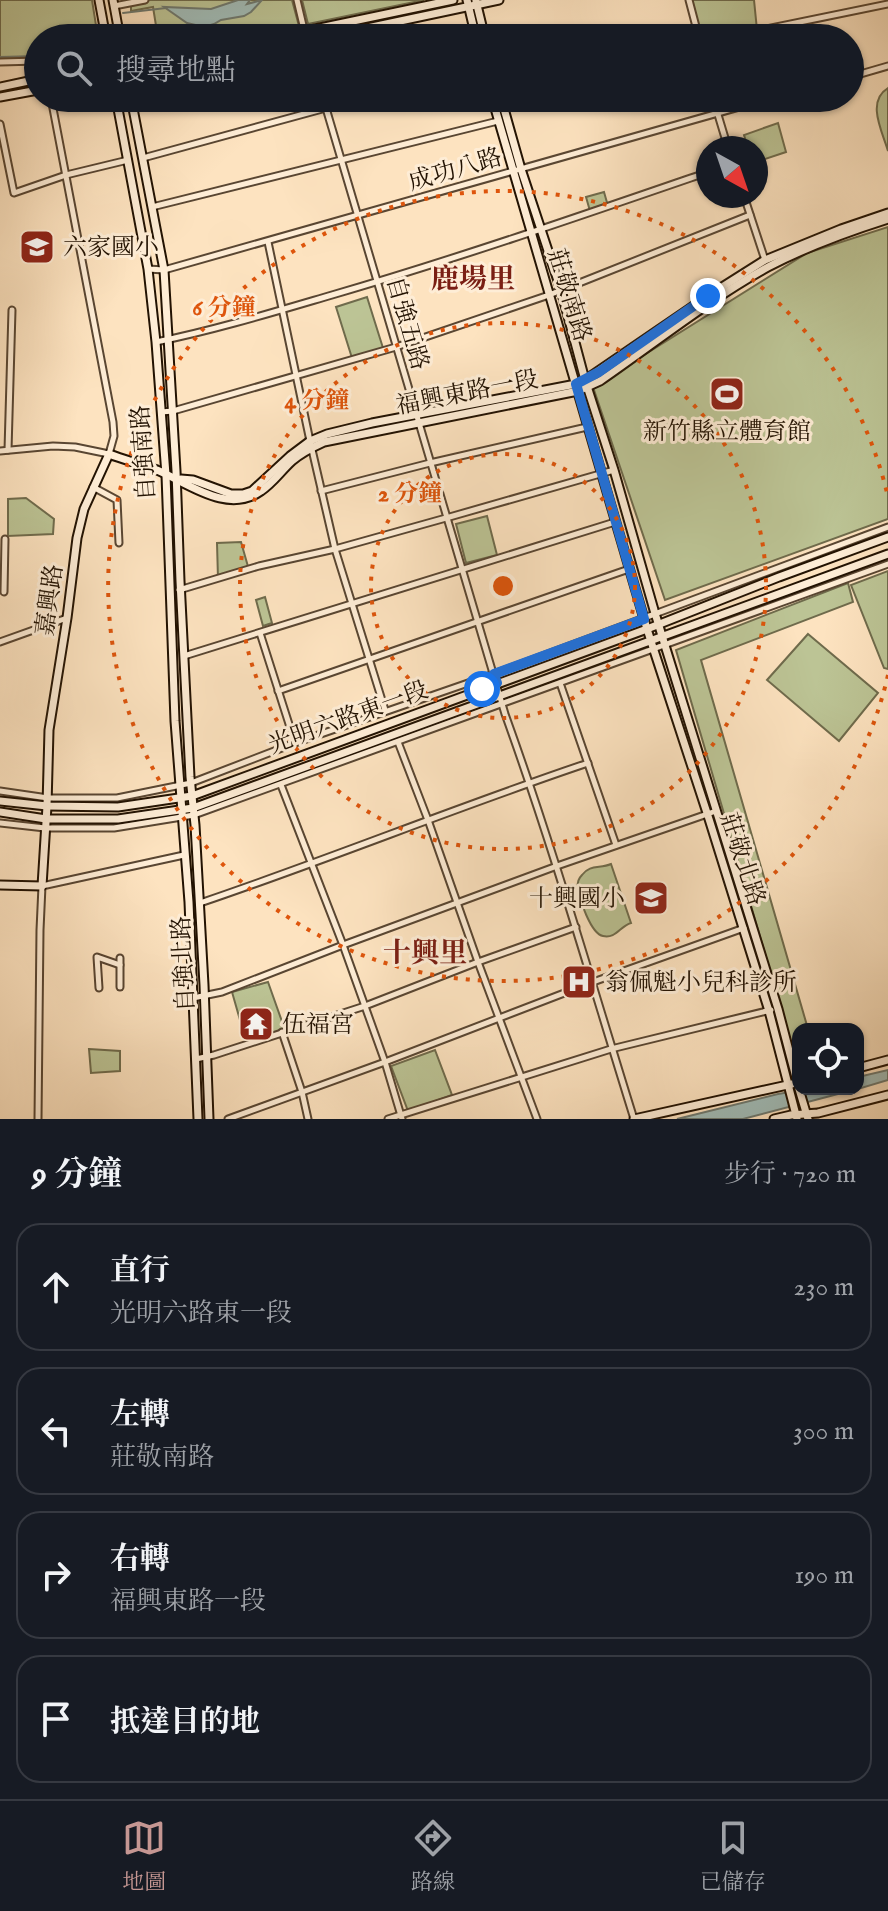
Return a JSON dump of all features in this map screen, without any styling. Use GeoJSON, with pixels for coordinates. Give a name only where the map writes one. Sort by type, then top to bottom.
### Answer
{"type":"FeatureCollection","features":[{"type":"Feature","properties":{"kind":"street"},"geometry":{"type":"LineString","coordinates":[[99,0],[103,24]]}},
{"type":"Feature","properties":{"kind":"street"},"geometry":{"type":"LineString","coordinates":[[118,24],[114,3],[145,0]]}},
{"type":"Feature","properties":{"kind":"street"},"geometry":{"type":"LineString","coordinates":[[297,0],[303,24]]}},
{"type":"Feature","properties":{"kind":"street"},"geometry":{"type":"LineString","coordinates":[[352,24],[453,0]]}},
{"type":"Feature","properties":{"kind":"street"},"geometry":{"type":"LineString","coordinates":[[381,24],[472,3],[499,0]]}},
{"type":"Feature","properties":{"kind":"street"},"geometry":{"type":"LineString","coordinates":[[689,0],[695,24]]}},
{"type":"Feature","properties":{"kind":"street"},"geometry":{"type":"LineString","coordinates":[[472,3],[474,24]]}},
{"type":"Feature","properties":{"kind":"street"},"geometry":{"type":"LineString","coordinates":[[472,3],[480,24]]}},
{"type":"Feature","properties":{"kind":"street"},"geometry":{"type":"LineString","coordinates":[[790,24],[888,4]]}},
{"type":"Feature","properties":{"kind":"street"},"geometry":{"type":"LineString","coordinates":[[0,62],[24,61]]}},
{"type":"Feature","properties":{"kind":"street"},"geometry":{"type":"LineString","coordinates":[[864,73],[888,66]]}},
{"type":"Feature","properties":{"kind":"street"},"geometry":{"type":"LineString","coordinates":[[0,87],[24,82]]}},
{"type":"Feature","properties":{"kind":"street"},"geometry":{"type":"LineString","coordinates":[[0,97],[24,93]]}},
{"type":"Feature","properties":{"kind":"street","name":"嘉興路"},"geometry":{"type":"LineString","coordinates":[[38,1119],[42,886],[49,730],[77,538],[84,509],[114,436],[54,112]]}},
{"type":"Feature","properties":{"kind":"street","name":"自強南路"},"geometry":{"type":"LineString","coordinates":[[119,112],[148,269],[156,342],[166,475],[175,721],[182,814]]}},
{"type":"Feature","properties":{"kind":"street","name":"自強南路"},"geometry":{"type":"LineString","coordinates":[[134,112],[164,270],[194,812]]}},
{"type":"Feature","properties":{"kind":"street"},"geometry":{"type":"LineString","coordinates":[[142,158],[311,112]]}},
{"type":"Feature","properties":{"kind":"street","name":"自強五路"},"geometry":{"type":"LineString","coordinates":[[327,112],[501,700],[557,866],[634,1119]]}},
{"type":"Feature","properties":{"kind":"street","name":"莊敬南路"},"geometry":{"type":"LineString","coordinates":[[496,112],[561,290],[586,384],[664,642]]}},
{"type":"Feature","properties":{"kind":"street","name":"莊敬南路"},"geometry":{"type":"LineString","coordinates":[[504,112],[531,233],[652,646]]}},
{"type":"Feature","properties":{"kind":"street","name":"成功八路"},"geometry":{"type":"LineString","coordinates":[[148,269],[164,270],[268,242],[721,112]]}},
{"type":"Feature","properties":{"kind":"street"},"geometry":{"type":"LineString","coordinates":[[717,113],[724,136]]}},
{"type":"Feature","properties":{"kind":"street"},"geometry":{"type":"LineString","coordinates":[[151,207],[498,121]]}},
{"type":"Feature","properties":{"kind":"street"},"geometry":{"type":"LineString","coordinates":[[0,124],[14,193],[66,175],[128,160]]}},
{"type":"Feature","properties":{"kind":"street"},"geometry":{"type":"LineString","coordinates":[[156,342],[377,282],[696,176]]}},
{"type":"Feature","properties":{"kind":"street"},"geometry":{"type":"LineString","coordinates":[[748,208],[766,264]]}},
{"type":"Feature","properties":{"kind":"street"},"geometry":{"type":"LineString","coordinates":[[160,412],[173,411],[396,347],[549,295],[750,215]]}},
{"type":"Feature","properties":{"kind":"street","name":"福興東路一段"},"geometry":{"type":"LineString","coordinates":[[109,454],[215,497],[239,501],[249,498],[260,492],[311,444],[417,418],[586,384],[708,296],[766,264],[841,229],[888,216]]}},
{"type":"Feature","properties":{"kind":"street"},"geometry":{"type":"LineString","coordinates":[[268,242],[335,549],[385,711]]}},
{"type":"Feature","properties":{"kind":"street"},"geometry":{"type":"LineString","coordinates":[[8,450],[12,310]]}},
{"type":"Feature","properties":{"kind":"street"},"geometry":{"type":"LineString","coordinates":[[321,491],[587,427]]}},
{"type":"Feature","properties":{"kind":"street"},"geometry":{"type":"LineString","coordinates":[[0,451],[64,447],[109,454]]}},
{"type":"Feature","properties":{"kind":"street"},"geometry":{"type":"LineString","coordinates":[[170,591],[335,549],[614,470]]}},
{"type":"Feature","properties":{"kind":"street"},"geometry":{"type":"LineString","coordinates":[[93,487],[117,500],[119,543]]}},
{"type":"Feature","properties":{"kind":"street"},"geometry":{"type":"LineString","coordinates":[[184,656],[615,522]]}},
{"type":"Feature","properties":{"kind":"street","name":"光明六路東一段"},"geometry":{"type":"LineString","coordinates":[[0,791],[48,802],[117,798],[191,783],[888,527]]}},
{"type":"Feature","properties":{"kind":"street","name":"光明六路東一段"},"geometry":{"type":"LineString","coordinates":[[0,801],[118,807],[192,796],[659,625],[888,537]]}},
{"type":"Feature","properties":{"kind":"street"},"geometry":{"type":"LineString","coordinates":[[4,592],[5,539]]}},
{"type":"Feature","properties":{"kind":"street"},"geometry":{"type":"LineString","coordinates":[[835,547],[855,548]]}},
{"type":"Feature","properties":{"kind":"street","name":"光明六路東一段"},"geometry":{"type":"LineString","coordinates":[[664,642],[888,554]]}},
{"type":"Feature","properties":{"kind":"street","name":"光明六路東一段"},"geometry":{"type":"LineString","coordinates":[[194,812],[888,564]]}},
{"type":"Feature","properties":{"kind":"street"},"geometry":{"type":"LineString","coordinates":[[278,691],[629,569]]}},
{"type":"Feature","properties":{"kind":"street"},"geometry":{"type":"LineString","coordinates":[[0,642],[67,618]]}},
{"type":"Feature","properties":{"kind":"street"},"geometry":{"type":"LineString","coordinates":[[260,633],[295,743]]}},
{"type":"Feature","properties":{"kind":"street","name":"莊敬北路"},"geometry":{"type":"LineString","coordinates":[[664,642],[753,925],[792,1063]]}},
{"type":"Feature","properties":{"kind":"street","name":"光明六路東一段"},"geometry":{"type":"LineString","coordinates":[[0,812],[46,819],[118,819],[194,812],[281,785],[501,700],[560,683],[652,646]]}},
{"type":"Feature","properties":{"kind":"street","name":"莊敬北路"},"geometry":{"type":"LineString","coordinates":[[652,646],[744,929],[796,1114]]}},
{"type":"Feature","properties":{"kind":"street"},"geometry":{"type":"LineString","coordinates":[[560,683],[616,845]]}},
{"type":"Feature","properties":{"kind":"street"},"geometry":{"type":"LineString","coordinates":[[398,742],[537,1119]]}},
{"type":"Feature","properties":{"kind":"street"},"geometry":{"type":"LineString","coordinates":[[200,903],[588,763]]}},
{"type":"Feature","properties":{"kind":"street"},"geometry":{"type":"LineString","coordinates":[[281,785],[343,945],[402,1117]]}},
{"type":"Feature","properties":{"kind":"street"},"geometry":{"type":"LineString","coordinates":[[193,998],[222,992],[557,866],[716,811]]}},
{"type":"Feature","properties":{"kind":"street","name":"自強北路"},"geometry":{"type":"LineString","coordinates":[[194,812],[209,1119]]}},
{"type":"Feature","properties":{"kind":"street"},"geometry":{"type":"LineString","coordinates":[[0,823],[45,828],[114,828],[182,814]]}},
{"type":"Feature","properties":{"kind":"street","name":"自強北路"},"geometry":{"type":"LineString","coordinates":[[182,814],[198,1119]]}},
{"type":"Feature","properties":{"kind":"street"},"geometry":{"type":"LineString","coordinates":[[0,885],[42,886],[184,855]]}},
{"type":"Feature","properties":{"kind":"street"},"geometry":{"type":"LineString","coordinates":[[228,1119],[753,925]]}},
{"type":"Feature","properties":{"kind":"street"},"geometry":{"type":"LineString","coordinates":[[196,1059],[365,1006],[576,927]]}},
{"type":"Feature","properties":{"kind":"street"},"geometry":{"type":"LineString","coordinates":[[99,988],[97,957],[120,962],[120,987]]}},
{"type":"Feature","properties":{"kind":"street"},"geometry":{"type":"LineString","coordinates":[[388,1119],[611,1049],[778,1009]]}},
{"type":"Feature","properties":{"kind":"street"},"geometry":{"type":"LineString","coordinates":[[282,1032],[308,1119]]}},
{"type":"Feature","properties":{"kind":"street"},"geometry":{"type":"LineString","coordinates":[[864,1066],[888,1060]]}},
{"type":"Feature","properties":{"kind":"street"},"geometry":{"type":"LineString","coordinates":[[634,1119],[792,1087]]}},
{"type":"Feature","properties":{"kind":"street"},"geometry":{"type":"LineString","coordinates":[[774,1119],[818,1113],[888,1095]]}},
{"type":"Feature","properties":{"kind":"green space"},"geometry":{"type":"Polygon","coordinates":[[[0,0],[92,0],[96,24],[24,24],[24,61],[0,62],[0,0]]]}},
{"type":"Feature","properties":{"kind":"green space"},"geometry":{"type":"Polygon","coordinates":[[[150,0],[292,0],[298,24],[156,24],[153,7],[131,11],[131,4],[150,0]]]}},
{"type":"Feature","properties":{"kind":"green space"},"geometry":{"type":"Polygon","coordinates":[[[302,0],[424,0],[308,24],[302,0]]]}},
{"type":"Feature","properties":{"kind":"green space"},"geometry":{"type":"Polygon","coordinates":[[[689,0],[754,0],[756,24],[695,24],[689,0]]]}},
{"type":"Feature","properties":{"kind":"green space"},"geometry":{"type":"Polygon","coordinates":[[[888,88],[888,151],[877,108],[881,94],[888,88]]]}},
{"type":"Feature","properties":{"kind":"green space"},"geometry":{"type":"Polygon","coordinates":[[[778,123],[786,152],[768,158],[768,136],[744,135],[778,123]]]}},
{"type":"Feature","properties":{"kind":"green space"},"geometry":{"type":"Polygon","coordinates":[[[604,192],[608,206],[590,211],[586,197],[604,192]]]}},
{"type":"Feature","properties":{"kind":"green space"},"geometry":{"type":"Polygon","coordinates":[[[888,227],[888,519],[665,600],[593,387],[807,253],[888,227]]]}},
{"type":"Feature","properties":{"kind":"green space"},"geometry":{"type":"Polygon","coordinates":[[[367,297],[383,348],[352,358],[336,307],[367,297]]]}},
{"type":"Feature","properties":{"kind":"green space"},"geometry":{"type":"Polygon","coordinates":[[[26,498],[54,519],[53,534],[8,536],[8,499],[26,498]]]}},
{"type":"Feature","properties":{"kind":"green space"},"geometry":{"type":"Polygon","coordinates":[[[487,516],[497,555],[466,563],[456,524],[487,516]]]}},
{"type":"Feature","properties":{"kind":"green space"},"geometry":{"type":"Polygon","coordinates":[[[241,542],[249,570],[218,579],[217,543],[241,542]]]}},
{"type":"Feature","properties":{"kind":"green space"},"geometry":{"type":"Polygon","coordinates":[[[888,571],[888,669],[884,668],[851,585],[888,571]]]}},
{"type":"Feature","properties":{"kind":"green space"},"geometry":{"type":"Polygon","coordinates":[[[848,583],[853,602],[701,660],[806,1023],[792,1023],[792,1046],[676,650],[848,583]]]}},
{"type":"Feature","properties":{"kind":"green space"},"geometry":{"type":"Polygon","coordinates":[[[265,597],[272,623],[263,626],[256,600],[265,597]]]}},
{"type":"Feature","properties":{"kind":"green space"},"geometry":{"type":"Polygon","coordinates":[[[808,634],[878,693],[839,741],[767,680],[808,634]]]}},
{"type":"Feature","properties":{"kind":"green space"},"geometry":{"type":"Polygon","coordinates":[[[611,864],[631,923],[615,934],[603,936],[594,929],[586,915],[578,883],[588,869],[611,864]]]}},
{"type":"Feature","properties":{"kind":"green space"},"geometry":{"type":"Polygon","coordinates":[[[268,982],[285,1030],[246,1041],[232,992],[268,982]]]}},
{"type":"Feature","properties":{"kind":"green space"},"geometry":{"type":"Polygon","coordinates":[[[89,1049],[120,1051],[120,1071],[91,1073],[89,1049]]]}},
{"type":"Feature","properties":{"kind":"green space"},"geometry":{"type":"Polygon","coordinates":[[[435,1050],[452,1095],[408,1111],[391,1066],[435,1050]]]}},
{"type":"Feature","properties":{"kind":"water"},"geometry":{"type":"Polygon","coordinates":[[[238,0],[250,0],[247,4],[262,0],[244,16],[214,24],[187,23],[164,7],[211,9],[238,0]]]}},
{"type":"Feature","properties":{"kind":"water"},"geometry":{"type":"Polygon","coordinates":[[[888,1070],[888,1080],[864,1087],[864,1076],[888,1070]]]}},
{"type":"Feature","properties":{"kind":"water"},"geometry":{"type":"Polygon","coordinates":[[[792,1092],[792,1095],[834,1095],[743,1119],[677,1119],[792,1092]]]}},
{"type":"Feature","properties":{"kind":"waterway"},"geometry":{"type":"LineString","coordinates":[[123,13],[166,8]]}},
{"type":"Feature","properties":{"kind":"waterway"},"geometry":{"type":"LineString","coordinates":[[0,57],[24,56]]}},
{"type":"Feature","properties":{"kind":"place","name":"六家國小"},"geometry":{"type":"Point","coordinates":[37,247]}},
{"type":"Feature","properties":{"kind":"place","name":"新竹縣立體育館"},"geometry":{"type":"Point","coordinates":[727,394]}},
{"type":"Feature","properties":{"kind":"place","name":"十興國小"},"geometry":{"type":"Point","coordinates":[651,898]}},
{"type":"Feature","properties":{"kind":"place","name":"翁佩魁小兒科診所"},"geometry":{"type":"Point","coordinates":[579,982]}},
{"type":"Feature","properties":{"kind":"place","name":"伍福宮"},"geometry":{"type":"Point","coordinates":[256,1024]}},
{"type":"Feature","properties":{"kind":"district","name":"鹿場里"},"geometry":{"type":"Point","coordinates":[473,278]}},
{"type":"Feature","properties":{"kind":"district","name":"十興里"},"geometry":{"type":"Point","coordinates":[425,952]}},
{"type":"Feature","properties":{"kind":"route"},"geometry":{"type":"LineString","coordinates":[[482,689],[497,683],[494,674],[644,619],[576,384],[599,372],[708,296]]}}]}
